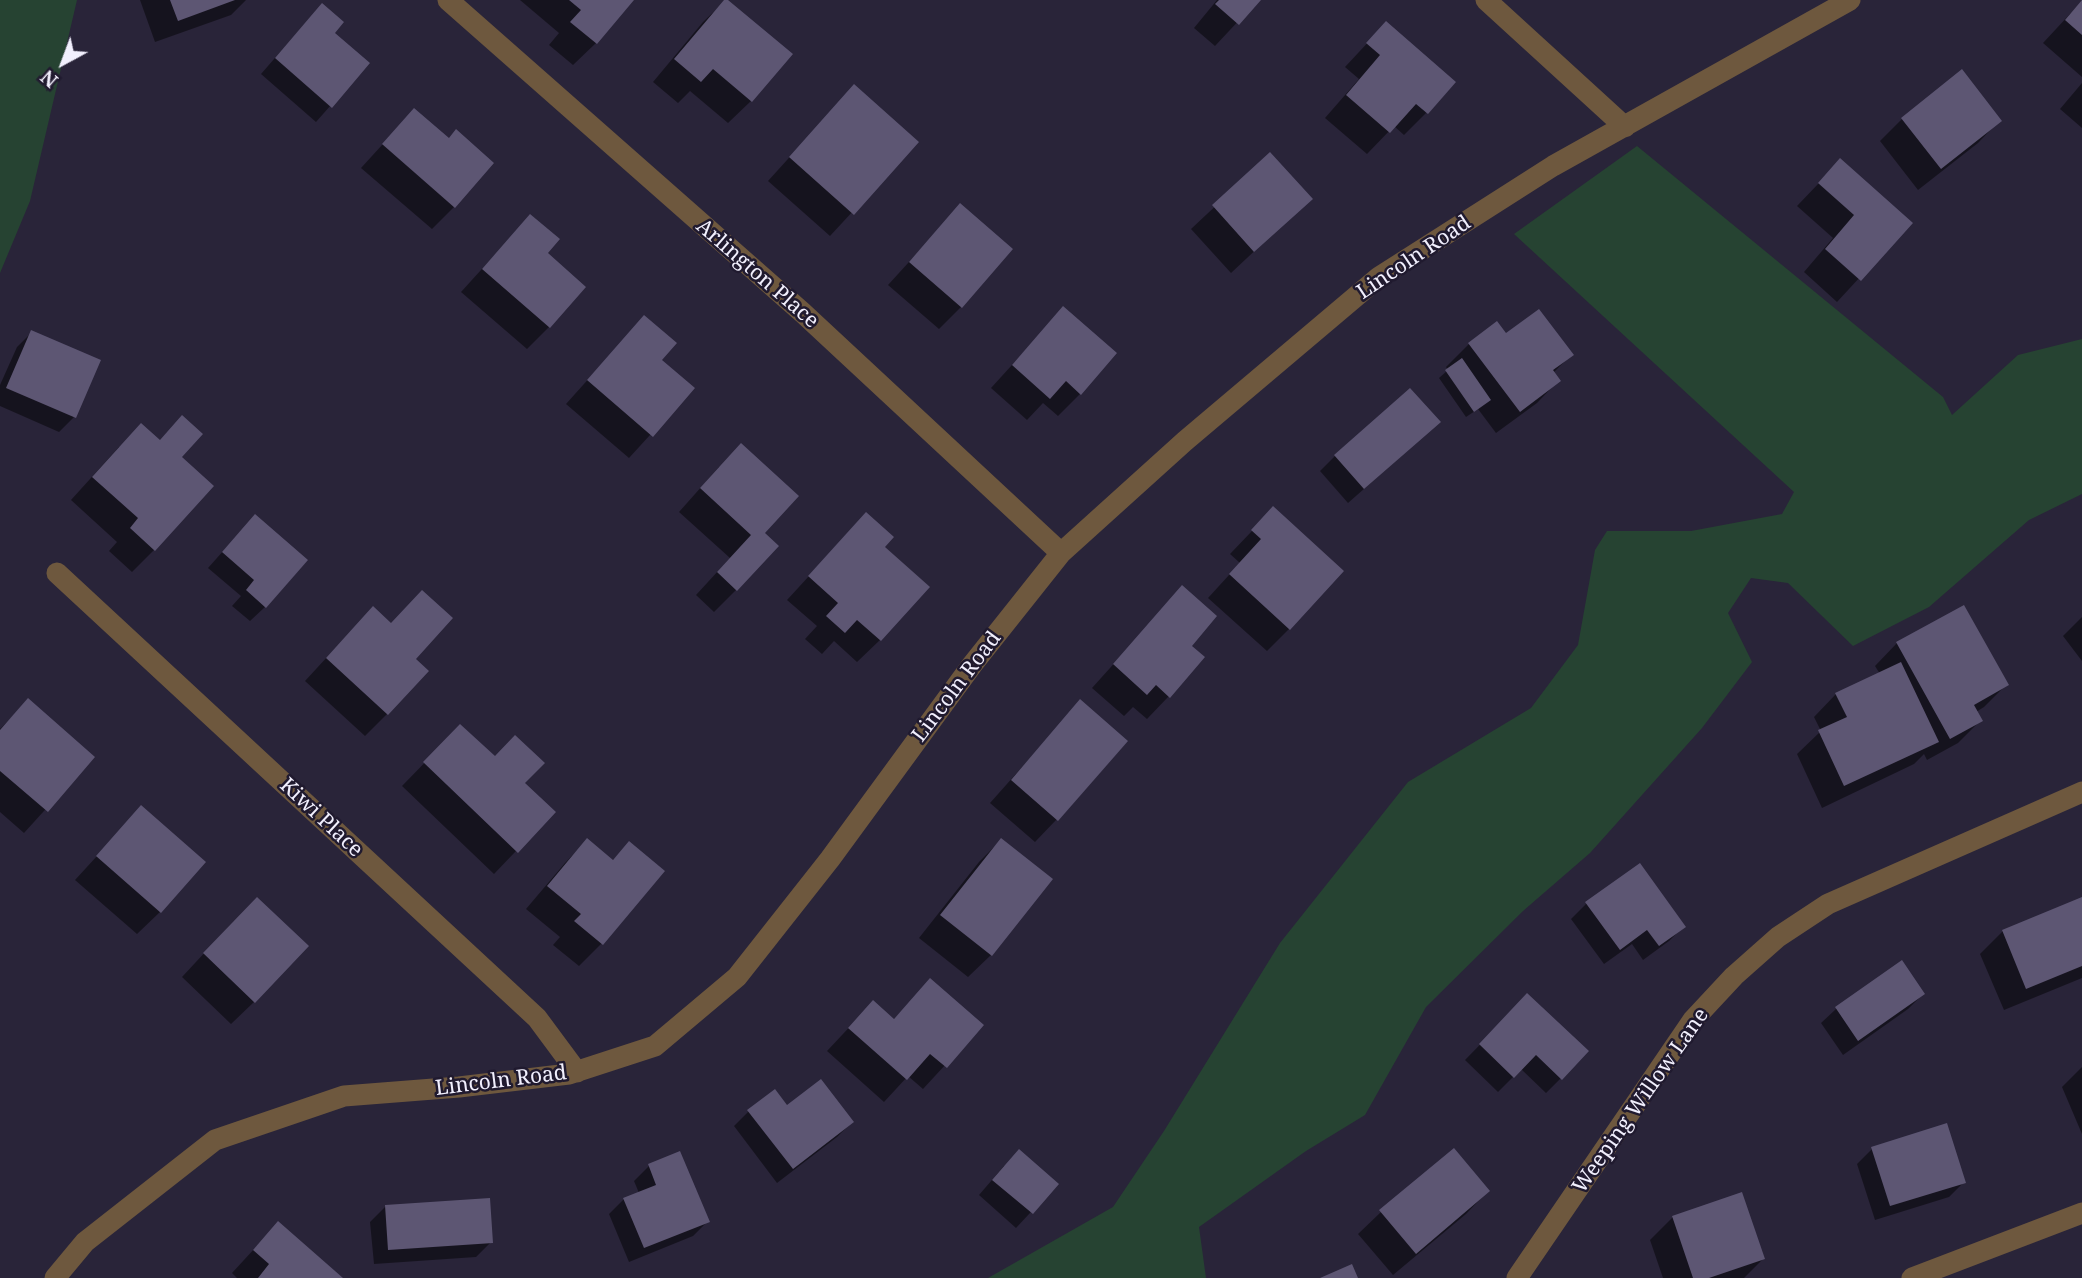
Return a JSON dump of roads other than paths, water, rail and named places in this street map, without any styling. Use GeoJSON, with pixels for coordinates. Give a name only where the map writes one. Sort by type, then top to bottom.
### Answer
{"type":"FeatureCollection","features":[{"type":"Feature","properties":{"kind":"street","name":"Arlington Place"},"geometry":{"type":"LineString","coordinates":[[448,0],[803,313],[1061,553]]}},
{"type":"Feature","properties":{"kind":"street"},"geometry":{"type":"LineString","coordinates":[[1486,0],[1625,127]]}},
{"type":"Feature","properties":{"kind":"street","name":"Lincoln Road"},"geometry":{"type":"LineString","coordinates":[[55,1278],[85,1242],[215,1140],[344,1096],[459,1087],[577,1072],[655,1046],[737,977],[830,859],[972,665],[1061,553],[1185,441],[1379,277],[1553,166],[1850,0]]}},
{"type":"Feature","properties":{"kind":"street","name":"Kiwi Place"},"geometry":{"type":"LineString","coordinates":[[57,573],[537,1018],[577,1072]]}},
{"type":"Feature","properties":{"kind":"street","name":"Weeping Willow Lane"},"geometry":{"type":"LineString","coordinates":[[1517,1278],[1693,1020],[1734,976],[1778,937],[1828,904],[2082,792]]}},
{"type":"Feature","properties":{"kind":"street"},"geometry":{"type":"LineString","coordinates":[[1912,1278],[2082,1213]]}}]}
